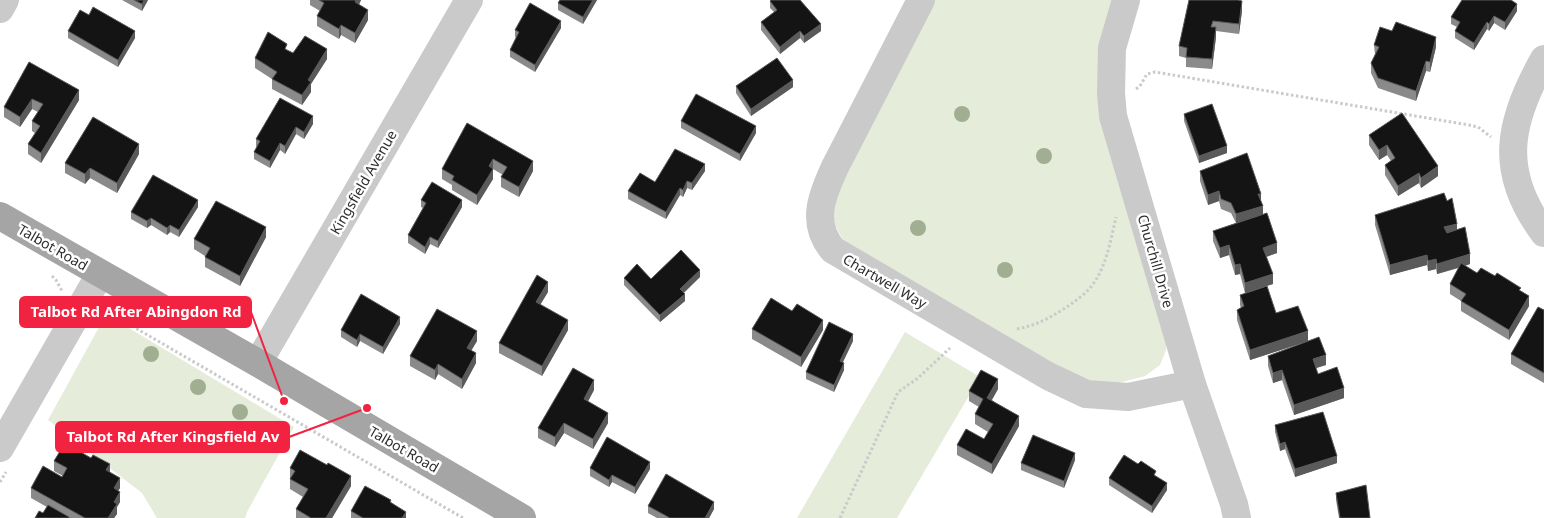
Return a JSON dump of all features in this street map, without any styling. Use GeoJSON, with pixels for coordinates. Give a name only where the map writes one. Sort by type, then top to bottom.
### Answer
{"type":"FeatureCollection","features":[{"type":"Feature","properties":{"kind":"main road","name":"Talbot Road"},"geometry":{"type":"LineString","coordinates":[[0,216],[258,363],[522,518]]}},
{"type":"Feature","properties":{"kind":"street"},"geometry":{"type":"LineString","coordinates":[[0,9],[5,0]]}},
{"type":"Feature","properties":{"kind":"street","name":"Kingsfield Avenue"},"geometry":{"type":"LineString","coordinates":[[258,363],[469,0]]}},
{"type":"Feature","properties":{"kind":"street","name":"Chartwell Way"},"geometry":{"type":"LineString","coordinates":[[921,0],[835,166],[824,192],[820,217],[826,241],[834,250],[993,344],[1048,376],[1086,394],[1128,397],[1192,384]]}},
{"type":"Feature","properties":{"kind":"street","name":"Churchill Drive"},"geometry":{"type":"LineString","coordinates":[[1126,0],[1112,48],[1111,93],[1113,116],[1192,384],[1234,504],[1237,518]]}},
{"type":"Feature","properties":{"kind":"street"},"geometry":{"type":"LineString","coordinates":[[1544,59],[1529,85],[1513,144],[1513,169],[1519,192],[1544,233]]}},
{"type":"Feature","properties":{"kind":"street"},"geometry":{"type":"LineString","coordinates":[[5,457],[100,274]]}},
{"type":"Feature","properties":{"kind":"path"},"geometry":{"type":"LineString","coordinates":[[47,272],[56,280],[61,288],[63,304],[93,323],[101,314],[113,315],[463,518]]}},
{"type":"Feature","properties":{"kind":"path"},"geometry":{"type":"LineString","coordinates":[[0,482],[5,457]]}},
{"type":"Feature","properties":{"kind":"green space"},"geometry":{"type":"Polygon","coordinates":[[[934,0],[1116,0],[1101,52],[1167,333],[1166,350],[1160,365],[1145,376],[1118,383],[1084,382],[844,241],[836,227],[834,204],[837,189],[934,0]]]}},
{"type":"Feature","properties":{"kind":"green space"},"geometry":{"type":"Polygon","coordinates":[[[114,319],[294,427],[245,518],[157,518],[142,493],[48,420],[98,329],[104,322],[114,319]]]}},
{"type":"Feature","properties":{"kind":"green space"},"geometry":{"type":"Polygon","coordinates":[[[905,332],[980,377],[897,518],[797,518],[905,332]]]}},
{"type":"Feature","properties":{"kind":"building"},"geometry":{"type":"Polygon","coordinates":[[[134,0],[144,0],[142,4],[134,0]]]}},
{"type":"Feature","properties":{"kind":"building"},"geometry":{"type":"Polygon","coordinates":[[[319,0],[356,0],[355,2],[368,10],[355,33],[341,25],[339,29],[317,16],[324,3],[319,0]]]}},
{"type":"Feature","properties":{"kind":"building"},"geometry":{"type":"Polygon","coordinates":[[[560,0],[593,0],[583,17],[558,3],[560,0]]]}},
{"type":"Feature","properties":{"kind":"building"},"geometry":{"type":"Polygon","coordinates":[[[771,0],[800,0],[821,24],[804,36],[800,31],[780,47],[761,22],[777,10],[771,0]]]}},
{"type":"Feature","properties":{"kind":"building"},"geometry":{"type":"Polygon","coordinates":[[[1189,0],[1242,1],[1239,24],[1213,21],[1211,27],[1216,27],[1212,59],[1186,57],[1187,48],[1179,46],[1189,0]]]}},
{"type":"Feature","properties":{"kind":"building"},"geometry":{"type":"Polygon","coordinates":[[[1462,0],[1511,0],[1517,4],[1505,22],[1494,16],[1489,24],[1487,22],[1474,43],[1455,31],[1460,22],[1451,17],[1462,0]]]}},
{"type":"Feature","properties":{"kind":"building"},"geometry":{"type":"Polygon","coordinates":[[[530,3],[561,21],[535,65],[510,50],[519,32],[515,30],[530,3]]]}},
{"type":"Feature","properties":{"kind":"building"},"geometry":{"type":"Polygon","coordinates":[[[93,7],[135,31],[118,60],[68,31],[80,10],[89,15],[93,7]]]}},
{"type":"Feature","properties":{"kind":"building"},"geometry":{"type":"Polygon","coordinates":[[[1396,22],[1436,37],[1430,62],[1426,61],[1416,91],[1378,78],[1371,63],[1379,47],[1374,45],[1380,27],[1392,31],[1396,22]]]}},
{"type":"Feature","properties":{"kind":"building"},"geometry":{"type":"Polygon","coordinates":[[[268,32],[287,44],[285,49],[293,53],[305,36],[327,49],[308,80],[311,82],[302,95],[272,79],[277,72],[255,58],[268,32]]]}},
{"type":"Feature","properties":{"kind":"building"},"geometry":{"type":"Polygon","coordinates":[[[777,58],[793,80],[751,109],[736,86],[777,58]]]}},
{"type":"Feature","properties":{"kind":"building"},"geometry":{"type":"Polygon","coordinates":[[[29,62],[79,90],[41,153],[28,144],[40,126],[32,121],[43,104],[32,99],[20,117],[4,107],[29,62]]]}},
{"type":"Feature","properties":{"kind":"building"},"geometry":{"type":"Polygon","coordinates":[[[696,94],[756,126],[740,154],[681,121],[696,94]]]}},
{"type":"Feature","properties":{"kind":"building"},"geometry":{"type":"Polygon","coordinates":[[[280,98],[313,116],[304,132],[296,127],[285,146],[280,143],[270,161],[254,152],[260,141],[256,139],[280,98]]]}},
{"type":"Feature","properties":{"kind":"building"},"geometry":{"type":"Polygon","coordinates":[[[1212,104],[1227,146],[1199,156],[1184,114],[1212,104]]]}},
{"type":"Feature","properties":{"kind":"building"},"geometry":{"type":"Polygon","coordinates":[[[1402,113],[1438,166],[1421,178],[1419,173],[1398,186],[1385,165],[1395,158],[1387,145],[1379,150],[1369,135],[1402,113]]]}},
{"type":"Feature","properties":{"kind":"building"},"geometry":{"type":"Polygon","coordinates":[[[93,117],[139,144],[117,183],[90,168],[85,174],[65,163],[93,117]]]}},
{"type":"Feature","properties":{"kind":"building"},"geometry":{"type":"Polygon","coordinates":[[[467,123],[533,161],[519,187],[501,177],[507,167],[493,159],[489,166],[493,169],[477,195],[452,180],[454,176],[442,169],[467,123]]]}},
{"type":"Feature","properties":{"kind":"building"},"geometry":{"type":"Polygon","coordinates":[[[675,149],[705,164],[692,183],[687,181],[683,190],[680,188],[666,212],[628,191],[640,173],[655,182],[675,149]]]}},
{"type":"Feature","properties":{"kind":"building"},"geometry":{"type":"Polygon","coordinates":[[[1247,153],[1261,194],[1258,194],[1263,206],[1236,214],[1231,203],[1221,199],[1219,191],[1208,195],[1200,171],[1247,153]]]}},
{"type":"Feature","properties":{"kind":"building"},"geometry":{"type":"Polygon","coordinates":[[[153,175],[198,200],[179,230],[170,225],[167,228],[151,218],[147,221],[131,212],[153,175]]]}},
{"type":"Feature","properties":{"kind":"building"},"geometry":{"type":"Polygon","coordinates":[[[432,182],[462,200],[438,241],[430,237],[425,247],[408,235],[426,203],[421,200],[432,182]]]}},
{"type":"Feature","properties":{"kind":"building"},"geometry":{"type":"Polygon","coordinates":[[[1444,193],[1447,201],[1452,198],[1457,224],[1444,227],[1447,233],[1465,227],[1470,254],[1437,264],[1436,259],[1428,261],[1427,255],[1390,265],[1375,215],[1444,193]]]}},
{"type":"Feature","properties":{"kind":"building"},"geometry":{"type":"Polygon","coordinates":[[[216,201],[266,227],[240,276],[205,257],[210,248],[194,239],[216,201]]]}},
{"type":"Feature","properties":{"kind":"building"},"geometry":{"type":"Polygon","coordinates":[[[1267,213],[1277,243],[1263,248],[1273,274],[1245,283],[1240,264],[1235,265],[1229,245],[1220,248],[1213,231],[1267,213]]]}},
{"type":"Feature","properties":{"kind":"building"},"geometry":{"type":"Polygon","coordinates":[[[681,250],[700,270],[680,289],[685,294],[660,315],[624,278],[637,264],[651,279],[681,250]]]}},
{"type":"Feature","properties":{"kind":"building"},"geometry":{"type":"Polygon","coordinates":[[[1461,263],[1477,273],[1481,268],[1495,276],[1497,273],[1521,288],[1519,290],[1529,296],[1509,330],[1461,301],[1466,294],[1450,284],[1461,263]]]}},
{"type":"Feature","properties":{"kind":"building"},"geometry":{"type":"Polygon","coordinates":[[[537,275],[548,282],[536,302],[568,320],[542,366],[499,343],[537,275]]]}},
{"type":"Feature","properties":{"kind":"building"},"geometry":{"type":"Polygon","coordinates":[[[1267,286],[1276,313],[1298,306],[1308,331],[1250,350],[1237,310],[1244,306],[1240,295],[1267,286]]]}},
{"type":"Feature","properties":{"kind":"building"},"geometry":{"type":"Polygon","coordinates":[[[361,294],[400,317],[383,347],[360,334],[357,340],[341,330],[361,294]]]}},
{"type":"Feature","properties":{"kind":"building"},"geometry":{"type":"Polygon","coordinates":[[[771,298],[792,311],[797,304],[823,320],[801,357],[752,329],[771,298]]]}},
{"type":"Feature","properties":{"kind":"building"},"geometry":{"type":"Polygon","coordinates":[[[1538,307],[1544,310],[1544,373],[1511,354],[1538,307]]]}},
{"type":"Feature","properties":{"kind":"building"},"geometry":{"type":"Polygon","coordinates":[[[437,309],[477,331],[467,348],[476,353],[462,379],[438,364],[435,370],[410,356],[437,309]]]}},
{"type":"Feature","properties":{"kind":"building"},"geometry":{"type":"Polygon","coordinates":[[[829,322],[853,334],[840,361],[844,363],[834,385],[806,372],[829,322]]]}},
{"type":"Feature","properties":{"kind":"building"},"geometry":{"type":"Polygon","coordinates":[[[1319,337],[1326,355],[1313,359],[1318,374],[1337,367],[1344,388],[1294,405],[1282,370],[1273,373],[1268,356],[1319,337]]]}},
{"type":"Feature","properties":{"kind":"building"},"geometry":{"type":"Polygon","coordinates":[[[573,368],[594,380],[584,399],[608,413],[593,439],[564,423],[555,437],[538,428],[573,368]]]}},
{"type":"Feature","properties":{"kind":"building"},"geometry":{"type":"Polygon","coordinates":[[[981,370],[998,379],[987,398],[1019,416],[992,464],[957,445],[966,429],[984,439],[993,424],[975,414],[983,399],[969,391],[981,370]]]}},
{"type":"Feature","properties":{"kind":"building"},"geometry":{"type":"Polygon","coordinates":[[[1323,412],[1337,456],[1295,469],[1285,442],[1280,444],[1275,425],[1323,412]]]}},
{"type":"Feature","properties":{"kind":"building"},"geometry":{"type":"Polygon","coordinates":[[[1033,435],[1075,453],[1064,481],[1021,463],[1033,435]]]}},
{"type":"Feature","properties":{"kind":"building"},"geometry":{"type":"Polygon","coordinates":[[[607,437],[650,462],[635,487],[612,475],[609,480],[590,468],[607,437]]]}},
{"type":"Feature","properties":{"kind":"building"},"geometry":{"type":"Polygon","coordinates":[[[65,443],[91,458],[93,455],[110,464],[106,470],[120,478],[114,488],[120,492],[114,502],[117,504],[108,518],[85,518],[31,488],[43,466],[62,477],[67,468],[54,461],[65,443]]]}},
{"type":"Feature","properties":{"kind":"building"},"geometry":{"type":"Polygon","coordinates":[[[300,450],[351,476],[326,518],[311,518],[296,509],[308,489],[290,479],[295,471],[290,468],[300,450]]]}},
{"type":"Feature","properties":{"kind":"building"},"geometry":{"type":"Polygon","coordinates":[[[1124,455],[1138,464],[1141,461],[1156,471],[1154,475],[1167,483],[1152,506],[1109,478],[1124,455]]]}},
{"type":"Feature","properties":{"kind":"building"},"geometry":{"type":"Polygon","coordinates":[[[666,474],[714,502],[705,518],[670,518],[648,506],[666,474]]]}},
{"type":"Feature","properties":{"kind":"building"},"geometry":{"type":"Polygon","coordinates":[[[1366,485],[1370,518],[1340,518],[1336,493],[1366,485]]]}},
{"type":"Feature","properties":{"kind":"building"},"geometry":{"type":"Polygon","coordinates":[[[365,486],[391,500],[390,502],[406,512],[402,518],[363,518],[351,511],[365,486]]]}},
{"type":"Feature","properties":{"kind":"building"},"geometry":{"type":"Polygon","coordinates":[[[48,505],[69,518],[35,518],[39,511],[43,513],[48,505]]]}},
{"type":"Feature","properties":{"kind":"place","name":"Talbot Rd After Abingdon Rd"},"geometry":{"type":"Point","coordinates":[284,401]}},
{"type":"Feature","properties":{"kind":"place","name":"Talbot Rd After Kingsfield Av"},"geometry":{"type":"Point","coordinates":[367,408]}}]}
